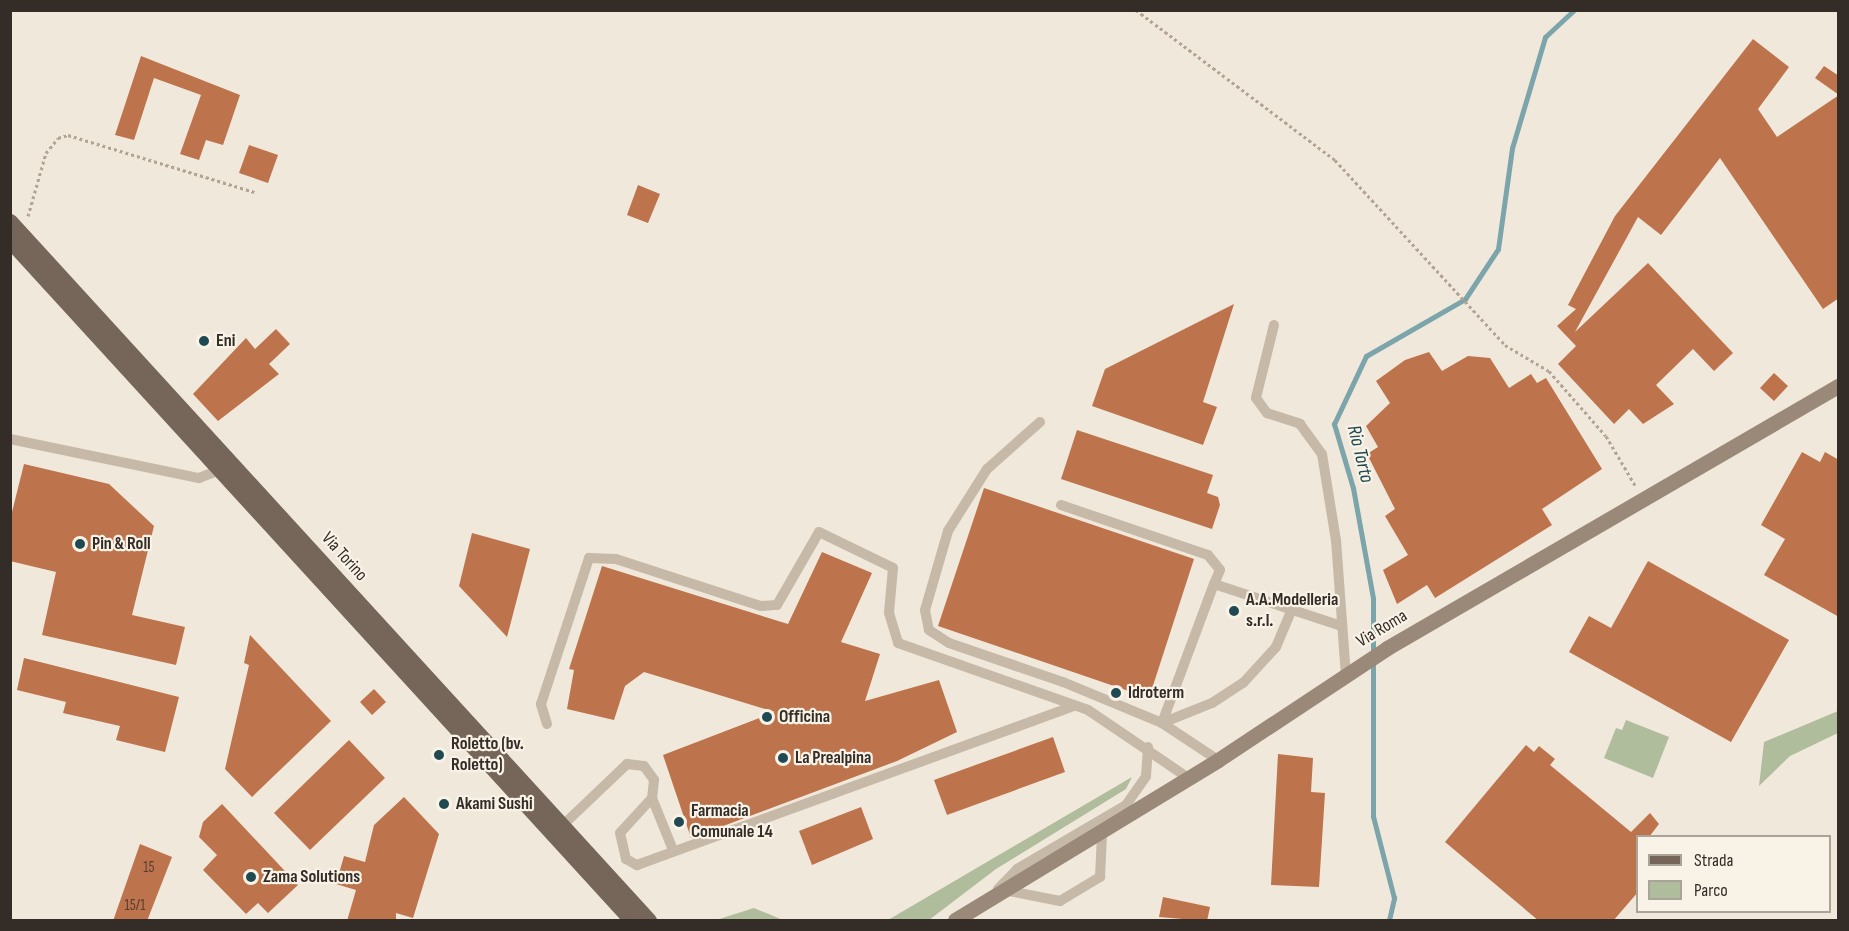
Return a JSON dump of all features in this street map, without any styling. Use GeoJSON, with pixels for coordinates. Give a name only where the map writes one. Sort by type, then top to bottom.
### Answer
{"type":"FeatureCollection","features":[{"type":"Feature","properties":{"kind":"main road","name":"Via Torino"},"geometry":{"type":"LineString","coordinates":[[13,231],[220,470],[631,921]]}},
{"type":"Feature","properties":{"kind":"main road","name":"Via Torino"},"geometry":{"type":"LineString","coordinates":[[13,231],[649,921]]}},
{"type":"Feature","properties":{"kind":"street","name":"Via Roma"},"geometry":{"type":"LineString","coordinates":[[955,921],[1102,834],[1387,648],[1658,495],[1839,386]]}},
{"type":"Feature","properties":{"kind":"lane"},"geometry":{"type":"LineString","coordinates":[[1274,326],[1256,398],[1267,413],[1300,424],[1322,454],[1346,676]]}},
{"type":"Feature","properties":{"kind":"lane"},"geometry":{"type":"LineString","coordinates":[[1040,422],[987,469],[948,531],[924,610],[929,630],[948,643],[1063,681],[1162,723],[1218,760]]}},
{"type":"Feature","properties":{"kind":"lane"},"geometry":{"type":"LineString","coordinates":[[10,440],[199,478],[220,470]]}},
{"type":"Feature","properties":{"kind":"lane"},"geometry":{"type":"LineString","coordinates":[[1061,505],[1209,555],[1220,570],[1162,723]]}},
{"type":"Feature","properties":{"kind":"lane"},"geometry":{"type":"LineString","coordinates":[[547,724],[541,704],[590,558],[616,559],[761,606],[777,605],[819,532],[893,568],[889,613],[898,643],[1075,706],[1148,747],[1187,777]]}},
{"type":"Feature","properties":{"kind":"lane"},"geometry":{"type":"LineString","coordinates":[[1214,584],[1342,626]]}},
{"type":"Feature","properties":{"kind":"lane"},"geometry":{"type":"LineString","coordinates":[[1162,723],[1212,703],[1244,682],[1276,647],[1292,609]]}},
{"type":"Feature","properties":{"kind":"lane"},"geometry":{"type":"LineString","coordinates":[[562,826],[627,764],[644,766],[656,787],[652,798],[620,832],[619,841],[626,859],[637,865],[673,850],[1075,706]]}},
{"type":"Feature","properties":{"kind":"lane"},"geometry":{"type":"LineString","coordinates":[[988,902],[1017,869],[1126,805],[1146,776],[1148,747]]}},
{"type":"Feature","properties":{"kind":"lane"},"geometry":{"type":"LineString","coordinates":[[652,798],[673,850]]}},
{"type":"Feature","properties":{"kind":"lane"},"geometry":{"type":"LineString","coordinates":[[1008,891],[1060,901],[1100,877],[1102,834]]}},
{"type":"Feature","properties":{"kind":"path"},"geometry":{"type":"LineString","coordinates":[[1136,10],[1335,160],[1505,345],[1549,371],[1606,436],[1639,491],[1652,484],[1658,495]]}},
{"type":"Feature","properties":{"kind":"path"},"geometry":{"type":"LineString","coordinates":[[13,231],[34,199],[46,153],[58,138],[68,135],[255,192]]}},
{"type":"Feature","properties":{"kind":"green space"},"geometry":{"type":"Polygon","coordinates":[[[1838,711],[1838,733],[1790,756],[1759,786],[1764,742],[1838,711]]]}},
{"type":"Feature","properties":{"kind":"green space"},"geometry":{"type":"Polygon","coordinates":[[[1626,720],[1669,737],[1653,778],[1604,758],[1616,728],[1622,730],[1626,720]]]}},
{"type":"Feature","properties":{"kind":"green space"},"geometry":{"type":"Polygon","coordinates":[[[1132,777],[1126,789],[996,869],[929,920],[888,920],[1132,777]]]}},
{"type":"Feature","properties":{"kind":"green space"},"geometry":{"type":"Polygon","coordinates":[[[754,908],[783,920],[716,920],[754,908]]]}},
{"type":"Feature","properties":{"kind":"building"},"geometry":{"type":"Polygon","coordinates":[[[1753,39],[1789,67],[1758,109],[1777,137],[1839,95],[1839,298],[1823,309],[1720,158],[1661,235],[1638,217],[1575,332],[1648,263],[1733,353],[1714,371],[1693,349],[1656,385],[1674,404],[1643,424],[1629,409],[1614,424],[1558,364],[1576,346],[1557,326],[1576,309],[1568,305],[1615,216],[1753,39]]]}},
{"type":"Feature","properties":{"kind":"building"},"geometry":{"type":"Polygon","coordinates":[[[141,56],[240,95],[223,145],[206,140],[199,160],[180,154],[201,95],[154,78],[134,140],[115,135],[141,56]]]}},
{"type":"Feature","properties":{"kind":"building"},"geometry":{"type":"Polygon","coordinates":[[[1824,66],[1839,76],[1839,95],[1815,78],[1824,66]]]}},
{"type":"Feature","properties":{"kind":"building"},"geometry":{"type":"Polygon","coordinates":[[[249,145],[278,155],[268,183],[239,173],[249,145]]]}},
{"type":"Feature","properties":{"kind":"building"},"geometry":{"type":"Polygon","coordinates":[[[638,185],[660,194],[648,223],[627,215],[638,185]]]}},
{"type":"Feature","properties":{"kind":"building"},"geometry":{"type":"Polygon","coordinates":[[[1234,304],[1203,402],[1217,407],[1203,445],[1092,406],[1105,369],[1234,304]]]}},
{"type":"Feature","properties":{"kind":"building"},"geometry":{"type":"Polygon","coordinates":[[[276,329],[290,344],[269,364],[279,374],[218,421],[193,394],[246,338],[255,349],[276,329]]]}},
{"type":"Feature","properties":{"kind":"building"},"geometry":{"type":"Polygon","coordinates":[[[1429,352],[1442,371],[1468,356],[1490,358],[1509,388],[1531,374],[1537,383],[1546,378],[1602,469],[1542,509],[1552,525],[1435,598],[1427,585],[1397,604],[1383,570],[1408,555],[1385,516],[1395,509],[1367,454],[1378,447],[1366,426],[1390,403],[1376,381],[1405,360],[1429,352]]]}},
{"type":"Feature","properties":{"kind":"building"},"geometry":{"type":"Polygon","coordinates":[[[1774,373],[1788,386],[1774,401],[1760,388],[1774,373]]]}},
{"type":"Feature","properties":{"kind":"building"},"geometry":{"type":"Polygon","coordinates":[[[1077,430],[1213,475],[1207,493],[1218,497],[1220,505],[1212,529],[1061,479],[1077,430]]]}},
{"type":"Feature","properties":{"kind":"building"},"geometry":{"type":"Polygon","coordinates":[[[1802,452],[1820,462],[1825,452],[1839,460],[1839,617],[1764,575],[1785,539],[1761,525],[1802,452]]]}},
{"type":"Feature","properties":{"kind":"building","name":"Pin & Roll"},"geometry":{"type":"Polygon","coordinates":[[[24,464],[109,484],[154,526],[132,615],[185,627],[176,665],[42,635],[56,572],[10,561],[10,520],[24,464]]]}},
{"type":"Feature","properties":{"kind":"building"},"geometry":{"type":"Polygon","coordinates":[[[984,488],[1194,559],[1149,698],[938,626],[984,488]]]}},
{"type":"Feature","properties":{"kind":"building"},"geometry":{"type":"Polygon","coordinates":[[[472,533],[530,549],[507,637],[459,586],[472,533]]]}},
{"type":"Feature","properties":{"kind":"building"},"geometry":{"type":"Polygon","coordinates":[[[822,552],[872,573],[841,642],[880,654],[865,701],[939,680],[957,732],[897,761],[691,838],[663,755],[775,712],[644,672],[625,686],[614,720],[567,709],[574,670],[569,669],[602,566],[788,624],[822,552]]]}},
{"type":"Feature","properties":{"kind":"building"},"geometry":{"type":"Polygon","coordinates":[[[1648,561],[1789,640],[1731,742],[1569,652],[1589,616],[1611,628],[1648,561]]]}},
{"type":"Feature","properties":{"kind":"building"},"geometry":{"type":"Polygon","coordinates":[[[250,635],[331,721],[252,797],[225,769],[249,665],[244,663],[250,635]]]}},
{"type":"Feature","properties":{"kind":"building"},"geometry":{"type":"Polygon","coordinates":[[[24,658],[179,697],[165,752],[116,740],[120,726],[63,713],[66,702],[17,690],[24,658]]]}},
{"type":"Feature","properties":{"kind":"building"},"geometry":{"type":"Polygon","coordinates":[[[374,689],[386,702],[372,715],[360,702],[374,689]]]}},
{"type":"Feature","properties":{"kind":"building"},"geometry":{"type":"Polygon","coordinates":[[[1053,737],[1065,772],[947,815],[934,780],[1053,737]]]}},
{"type":"Feature","properties":{"kind":"building"},"geometry":{"type":"Polygon","coordinates":[[[349,740],[385,778],[310,850],[274,813],[349,740]]]}},
{"type":"Feature","properties":{"kind":"building"},"geometry":{"type":"Polygon","coordinates":[[[1526,745],[1534,752],[1539,746],[1555,759],[1550,765],[1631,832],[1650,813],[1659,824],[1651,835],[1636,835],[1636,894],[1613,921],[1539,921],[1445,842],[1526,745]]]}},
{"type":"Feature","properties":{"kind":"building"},"geometry":{"type":"Polygon","coordinates":[[[1278,754],[1313,758],[1311,792],[1325,793],[1319,887],[1271,885],[1278,754]]]}},
{"type":"Feature","properties":{"kind":"building"},"geometry":{"type":"Polygon","coordinates":[[[404,797],[439,834],[413,918],[396,913],[396,921],[347,921],[356,890],[336,884],[344,856],[365,862],[374,825],[404,797]]]}},
{"type":"Feature","properties":{"kind":"building","name":"Zama Solutions"},"geometry":{"type":"Polygon","coordinates":[[[222,804],[298,885],[268,913],[258,903],[246,914],[203,870],[217,855],[199,837],[203,822],[222,804]]]}},
{"type":"Feature","properties":{"kind":"building"},"geometry":{"type":"Polygon","coordinates":[[[861,807],[873,839],[812,865],[799,831],[861,807]]]}},
{"type":"Feature","properties":{"kind":"building"},"geometry":{"type":"Polygon","coordinates":[[[140,844],[172,857],[147,921],[113,921],[140,844]]]}},
{"type":"Feature","properties":{"kind":"building"},"geometry":{"type":"Polygon","coordinates":[[[1163,897],[1210,907],[1207,921],[1159,917],[1163,897]]]}},
{"type":"Feature","properties":{"kind":"waterway","name":"Rio Torto"},"geometry":{"type":"LineString","coordinates":[[1389,920],[1394,898],[1373,816],[1373,598],[1353,488],[1334,424],[1366,356],[1465,299],[1498,249],[1512,148],[1545,37],[1574,10]]}},
{"type":"Feature","properties":{"kind":"place","name":"Eni"},"geometry":{"type":"Point","coordinates":[204,341]}},
{"type":"Feature","properties":{"kind":"place","name":"Pin & Roll"},"geometry":{"type":"Point","coordinates":[80,544]}},
{"type":"Feature","properties":{"kind":"place","name":"A.A.Modelleria s.r.l."},"geometry":{"type":"Point","coordinates":[1234,611]}},
{"type":"Feature","properties":{"kind":"place","name":"Idroterm"},"geometry":{"type":"Point","coordinates":[1116,693]}},
{"type":"Feature","properties":{"kind":"place","name":"Officina"},"geometry":{"type":"Point","coordinates":[767,717]}},
{"type":"Feature","properties":{"kind":"place","name":"Roletto (bv. Roletto)"},"geometry":{"type":"Point","coordinates":[439,755]}},
{"type":"Feature","properties":{"kind":"place","name":"La Prealpina"},"geometry":{"type":"Point","coordinates":[783,758]}},
{"type":"Feature","properties":{"kind":"place","name":"Akami Sushi"},"geometry":{"type":"Point","coordinates":[444,804]}},
{"type":"Feature","properties":{"kind":"place","name":"Farmacia Comunale 14"},"geometry":{"type":"Point","coordinates":[679,822]}},
{"type":"Feature","properties":{"kind":"place","name":"Zama Solutions"},"geometry":{"type":"Point","coordinates":[251,877]}}]}
